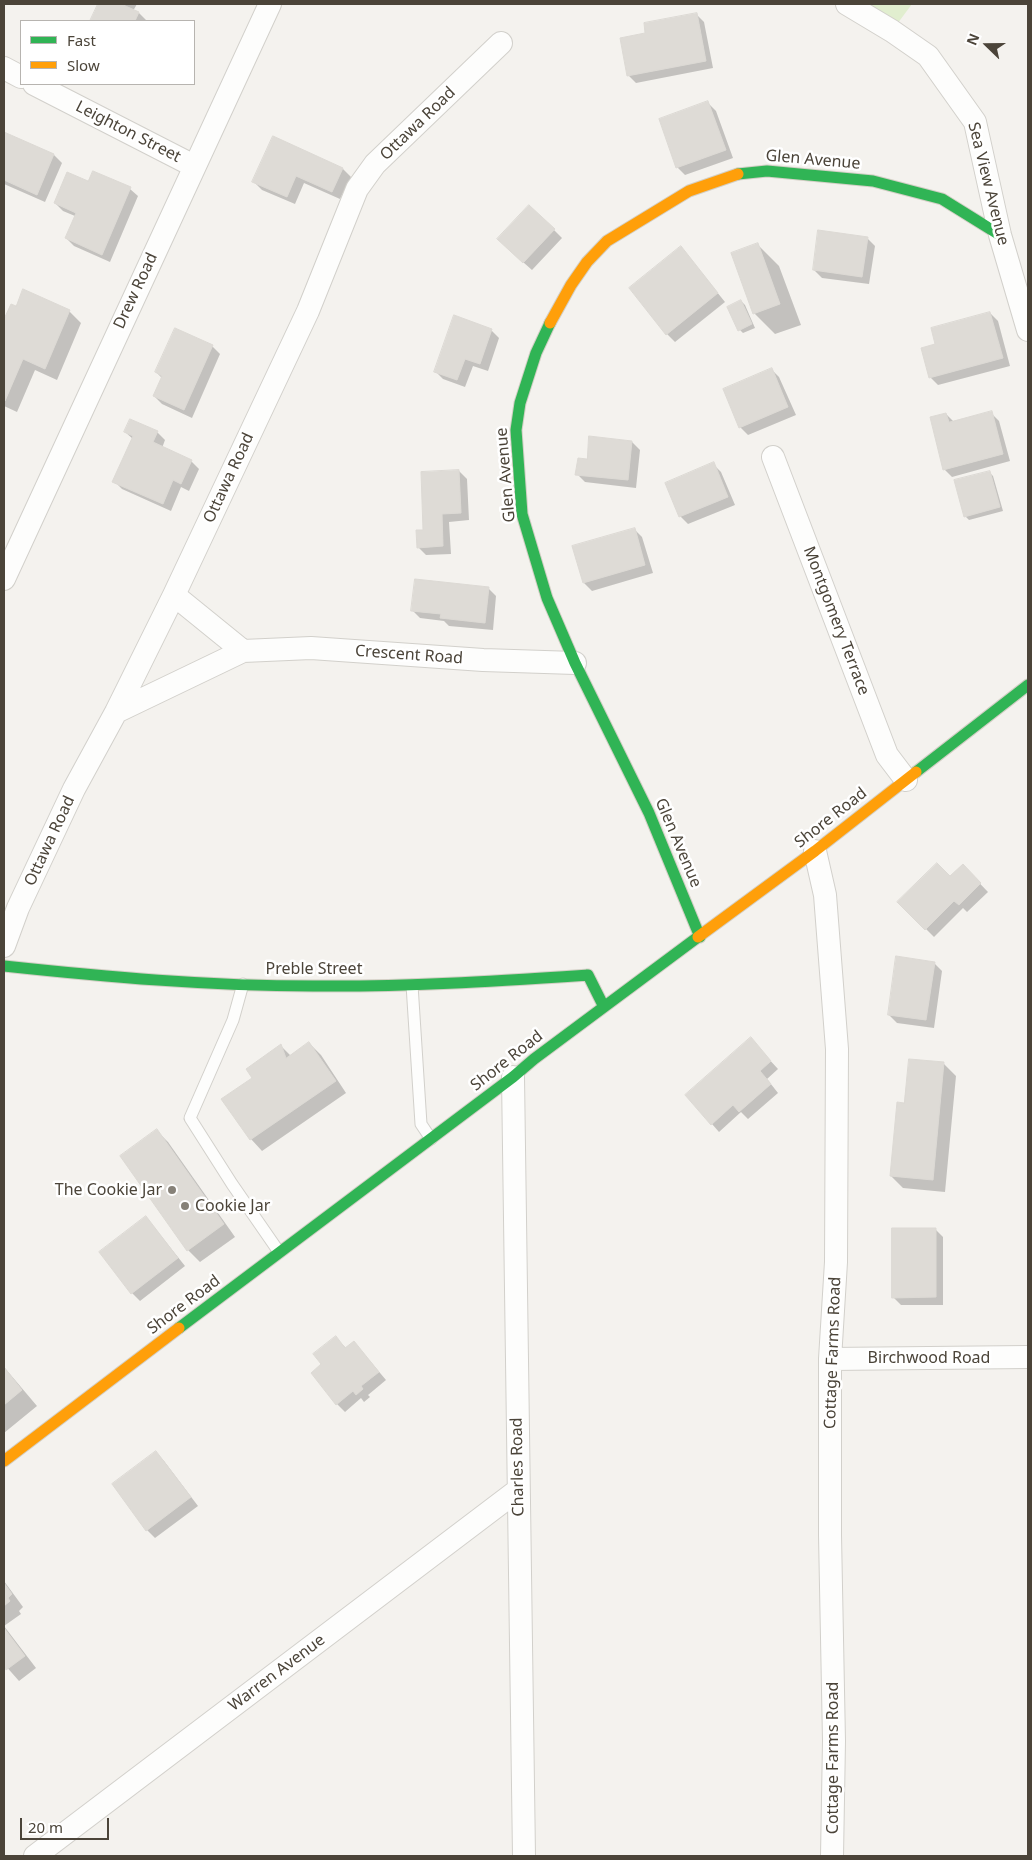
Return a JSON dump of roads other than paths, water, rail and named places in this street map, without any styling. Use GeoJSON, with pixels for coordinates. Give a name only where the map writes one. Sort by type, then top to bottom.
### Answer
{"type":"FeatureCollection","features":[{"type":"Feature","properties":{"kind":"street","name":"Drew Road"},"geometry":{"type":"LineString","coordinates":[[4,579],[270,4]]}},
{"type":"Feature","properties":{"kind":"street","name":"Sea View Avenue"},"geometry":{"type":"LineString","coordinates":[[846,4],[892,31],[928,56],[975,122],[1000,234],[1028,330]]}},
{"type":"Feature","properties":{"kind":"street","name":"Ottawa Road"},"geometry":{"type":"LineString","coordinates":[[4,946],[18,908],[74,789],[116,712],[174,596],[308,311],[357,190],[375,164],[501,43]]}},
{"type":"Feature","properties":{"kind":"street"},"geometry":{"type":"LineString","coordinates":[[4,68],[20,76]]}},
{"type":"Feature","properties":{"kind":"street","name":"Leighton Street"},"geometry":{"type":"LineString","coordinates":[[36,85],[194,166]]}},
{"type":"Feature","properties":{"kind":"street","name":"Glen Avenue"},"geometry":{"type":"LineString","coordinates":[[700,937],[649,813],[575,663],[547,598],[522,514],[516,430],[520,403],[536,353],[546,330],[571,285],[587,262],[607,241],[689,191],[738,174],[767,171],[873,181],[942,199],[1000,234]]}},
{"type":"Feature","properties":{"kind":"street","name":"Montgomery Terrace"},"geometry":{"type":"LineString","coordinates":[[773,457],[887,755],[906,780]]}},
{"type":"Feature","properties":{"kind":"street"},"geometry":{"type":"LineString","coordinates":[[174,596],[243,652]]}},
{"type":"Feature","properties":{"kind":"street","name":"Crescent Road"},"geometry":{"type":"LineString","coordinates":[[116,712],[243,652],[311,648],[483,660],[575,663]]}},
{"type":"Feature","properties":{"kind":"street","name":"Shore Road"},"geometry":{"type":"LineString","coordinates":[[4,1460],[212,1305],[279,1252],[432,1140],[534,1059],[815,852],[1028,685]]}},
{"type":"Feature","properties":{"kind":"street","name":"Cottage Farms Road"},"geometry":{"type":"LineString","coordinates":[[815,852],[825,896],[837,1049],[836,1262],[830,1359],[830,1535],[834,1741],[832,1856]]}},
{"type":"Feature","properties":{"kind":"street","name":"Preble Street"},"geometry":{"type":"LineString","coordinates":[[4,966],[61,973],[195,983],[297,986],[412,985],[588,975],[604,1008]]}},
{"type":"Feature","properties":{"kind":"street","name":"Charles Road"},"geometry":{"type":"LineString","coordinates":[[513,1077],[524,1856]]}},
{"type":"Feature","properties":{"kind":"street","name":"Birchwood Road"},"geometry":{"type":"LineString","coordinates":[[830,1359],[1028,1357]]}},
{"type":"Feature","properties":{"kind":"street","name":"Warren Avenue"},"geometry":{"type":"LineString","coordinates":[[35,1856],[518,1490]]}},
{"type":"Feature","properties":{"kind":"lane"},"geometry":{"type":"LineString","coordinates":[[243,984],[233,1020],[190,1118],[232,1184],[279,1252]]}},
{"type":"Feature","properties":{"kind":"lane"},"geometry":{"type":"LineString","coordinates":[[412,985],[421,1124],[432,1140]]}},
{"type":"Feature","properties":{"kind":"place","name":"The Cookie Jar"},"geometry":{"type":"Point","coordinates":[172,1190]}},
{"type":"Feature","properties":{"kind":"place","name":"Cookie Jar"},"geometry":{"type":"Point","coordinates":[185,1206]}}]}
